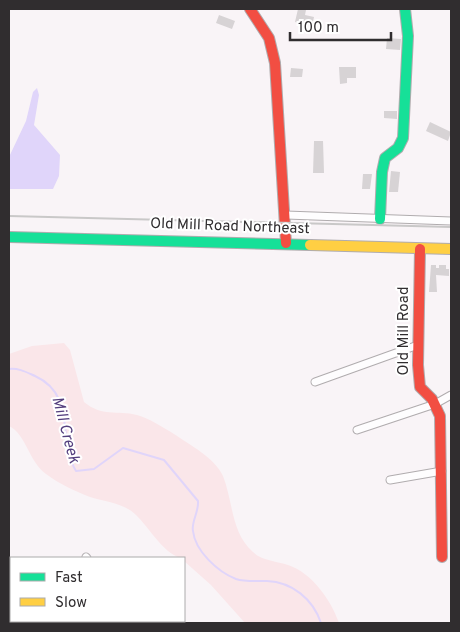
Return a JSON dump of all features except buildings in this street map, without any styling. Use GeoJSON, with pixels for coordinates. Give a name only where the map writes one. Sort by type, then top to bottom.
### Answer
{"type":"FeatureCollection","features":[{"type":"Feature","properties":{"kind":"street"},"geometry":{"type":"LineString","coordinates":[[250,9],[269,38],[275,63],[286,215],[286,244]]}},
{"type":"Feature","properties":{"kind":"street"},"geometry":{"type":"LineString","coordinates":[[380,219],[382,172],[385,158],[398,148],[403,138],[408,36],[405,9]]}},
{"type":"Feature","properties":{"kind":"street"},"geometry":{"type":"LineString","coordinates":[[286,215],[451,221]]}},
{"type":"Feature","properties":{"kind":"street","name":"Old Mill Road Northeast"},"geometry":{"type":"LineString","coordinates":[[9,237],[451,249]]}},
{"type":"Feature","properties":{"kind":"street","name":"Old Mill Road"},"geometry":{"type":"LineString","coordinates":[[420,248],[418,345],[420,387],[432,398],[440,416],[442,557]]}},
{"type":"Feature","properties":{"kind":"street"},"geometry":{"type":"LineString","coordinates":[[316,382],[418,345]]}},
{"type":"Feature","properties":{"kind":"street"},"geometry":{"type":"LineString","coordinates":[[358,430],[435,404],[451,396]]}},
{"type":"Feature","properties":{"kind":"street"},"geometry":{"type":"LineString","coordinates":[[390,480],[442,471]]}},
{"type":"Feature","properties":{"kind":"shaded area"},"geometry":{"type":"Polygon","coordinates":[[[37,88],[39,95],[34,125],[60,155],[59,176],[53,189],[9,189],[9,157],[26,121],[33,92],[37,88]]]}},
{"type":"Feature","properties":{"kind":"shaded area"},"geometry":{"type":"Polygon","coordinates":[[[64,343],[70,350],[84,402],[97,410],[137,415],[146,418],[194,447],[214,463],[223,476],[236,526],[246,544],[257,555],[288,565],[305,574],[320,588],[331,605],[339,623],[245,623],[211,585],[185,562],[185,557],[177,557],[164,548],[131,511],[120,505],[73,490],[56,481],[40,469],[20,435],[9,426],[9,354],[32,346],[64,343]]]}},
{"type":"Feature","properties":{"kind":"waterway","name":"Mill Creek"},"geometry":{"type":"LineString","coordinates":[[9,369],[19,370],[35,376],[48,384],[56,394],[64,419],[67,446],[76,471],[94,469],[123,448],[164,460],[198,501],[193,531],[198,546],[208,560],[236,579],[276,582],[293,588],[313,606],[321,623]]}},
{"type":"Feature","properties":{"kind":"railway"},"geometry":{"type":"LineString","coordinates":[[9,216],[451,227]]}},
{"type":"Feature","properties":{"kind":"traffic: fast"},"geometry":{"type":"LineString","coordinates":[[380,219],[382,172],[385,158],[398,148],[403,138],[408,36],[405,9]]}},
{"type":"Feature","properties":{"kind":"traffic: fast"},"geometry":{"type":"LineString","coordinates":[[9,237],[310,245]]}},
{"type":"Feature","properties":{"kind":"traffic: slow"},"geometry":{"type":"LineString","coordinates":[[310,245],[451,249]]}},
{"type":"Feature","properties":{"kind":"traffic: jam"},"geometry":{"type":"LineString","coordinates":[[250,9],[269,38],[275,63],[286,243]]}},
{"type":"Feature","properties":{"kind":"traffic: jam"},"geometry":{"type":"LineString","coordinates":[[420,249],[418,365],[420,387],[432,399],[440,416],[442,557]]}}]}
